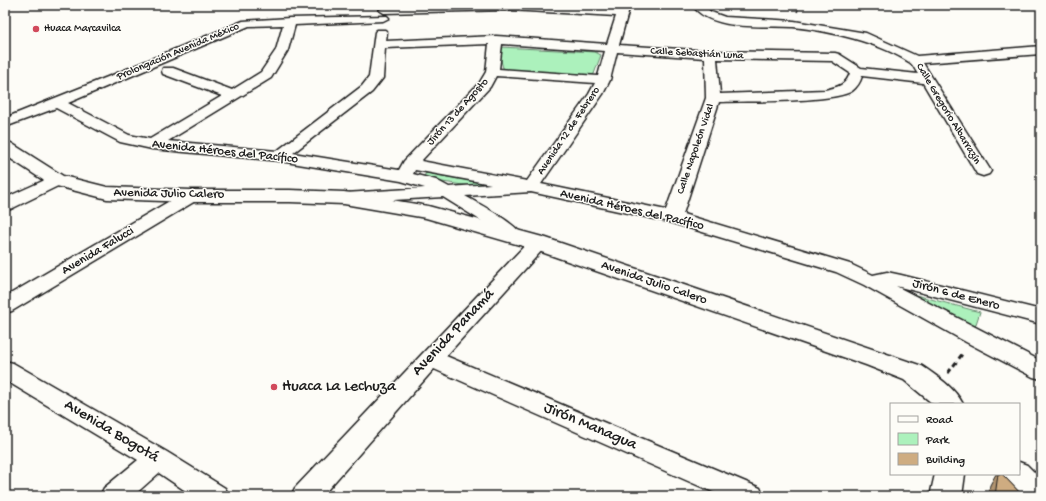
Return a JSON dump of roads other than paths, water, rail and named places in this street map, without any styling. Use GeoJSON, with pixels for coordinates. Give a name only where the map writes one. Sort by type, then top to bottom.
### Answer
{"type":"FeatureCollection","features":[{"type":"Feature","properties":{"kind":"street","name":"Calle Gregorio Albarrazín"},"geometry":{"type":"LineString","coordinates":[[697,5],[707,14],[724,20],[794,24],[825,38],[866,37],[915,60],[928,78],[983,171]]}},
{"type":"Feature","properties":{"kind":"street","name":"Prolongación Avenida México"},"geometry":{"type":"LineString","coordinates":[[5,123],[120,77],[247,23],[290,21],[384,11],[489,6],[623,9]]}},
{"type":"Feature","properties":{"kind":"street","name":"Avenida 12 de Febrero"},"geometry":{"type":"LineString","coordinates":[[532,187],[596,94],[603,80],[623,9]]}},
{"type":"Feature","properties":{"kind":"street"},"geometry":{"type":"LineString","coordinates":[[280,156],[367,89],[376,78],[384,11]]}},
{"type":"Feature","properties":{"kind":"street"},"geometry":{"type":"LineString","coordinates":[[152,144],[266,75],[274,66],[282,50],[290,21]]}},
{"type":"Feature","properties":{"kind":"street"},"geometry":{"type":"LineString","coordinates":[[825,38],[834,57],[857,72],[928,78]]}},
{"type":"Feature","properties":{"kind":"street","name":"Calle Sebastián Luna"},"geometry":{"type":"LineString","coordinates":[[380,45],[496,40],[712,55],[834,57]]}},
{"type":"Feature","properties":{"kind":"street","name":"Jirón 13 de Agosto"},"geometry":{"type":"LineString","coordinates":[[407,170],[485,84],[492,72],[496,40]]}},
{"type":"Feature","properties":{"kind":"street"},"geometry":{"type":"LineString","coordinates":[[915,60],[1041,50]]}},
{"type":"Feature","properties":{"kind":"street","name":"Calle Napoleón Vidal"},"geometry":{"type":"LineString","coordinates":[[673,217],[713,98],[712,55]]}},
{"type":"Feature","properties":{"kind":"street"},"geometry":{"type":"LineString","coordinates":[[168,71],[233,95]]}},
{"type":"Feature","properties":{"kind":"street"},"geometry":{"type":"LineString","coordinates":[[492,72],[603,80]]}},
{"type":"Feature","properties":{"kind":"street"},"geometry":{"type":"LineString","coordinates":[[713,98],[825,94],[846,89],[854,82],[857,72]]}},
{"type":"Feature","properties":{"kind":"street","name":"Avenida Héroes del Pacífico"},"geometry":{"type":"LineString","coordinates":[[56,102],[125,139],[152,144],[407,170],[532,187],[673,217],[843,268],[871,281],[974,337],[1041,371]]}},
{"type":"Feature","properties":{"kind":"street","name":"Avenida Julio Calero"},"geometry":{"type":"LineString","coordinates":[[5,147],[56,180],[107,193],[191,196],[290,196],[344,198],[532,187]]}},
{"type":"Feature","properties":{"kind":"street"},"geometry":{"type":"LineString","coordinates":[[407,170],[494,221],[513,235]]}},
{"type":"Feature","properties":{"kind":"street"},"geometry":{"type":"LineString","coordinates":[[5,205],[56,180]]}},
{"type":"Feature","properties":{"kind":"street","name":"Avenida Falucci"},"geometry":{"type":"LineString","coordinates":[[5,306],[191,196]]}},
{"type":"Feature","properties":{"kind":"street","name":"Avenida Julio Calero"},"geometry":{"type":"LineString","coordinates":[[344,198],[428,212],[538,243],[912,373],[934,389],[948,403]]}},
{"type":"Feature","properties":{"kind":"street","name":"Avenida Panamá"},"geometry":{"type":"LineString","coordinates":[[305,496],[538,243]]}},
{"type":"Feature","properties":{"kind":"street","name":"Jirón 6 de Enero"},"geometry":{"type":"LineString","coordinates":[[871,281],[880,278],[901,281],[1041,317]]}},
{"type":"Feature","properties":{"kind":"street","name":"Jirón Managua"},"geometry":{"type":"LineString","coordinates":[[431,358],[750,496]]}},
{"type":"Feature","properties":{"kind":"street","name":"Avenida Bogotá"},"geometry":{"type":"LineString","coordinates":[[5,369],[158,459],[215,496]]}},
{"type":"Feature","properties":{"kind":"street"},"geometry":{"type":"LineString","coordinates":[[114,496],[158,459]]}},
{"type":"Feature","properties":{"kind":"street"},"geometry":{"type":"LineString","coordinates":[[946,496],[950,475]]}},
{"type":"Feature","properties":{"kind":"street"},"geometry":{"type":"LineString","coordinates":[[1017,475],[1037,496]]}},
{"type":"Feature","properties":{"kind":"place","name":"Huaca Marcavilca"},"geometry":{"type":"Point","coordinates":[36,29]}},
{"type":"Feature","properties":{"kind":"place","name":"Huaca La Lechuza"},"geometry":{"type":"Point","coordinates":[274,387]}}]}
